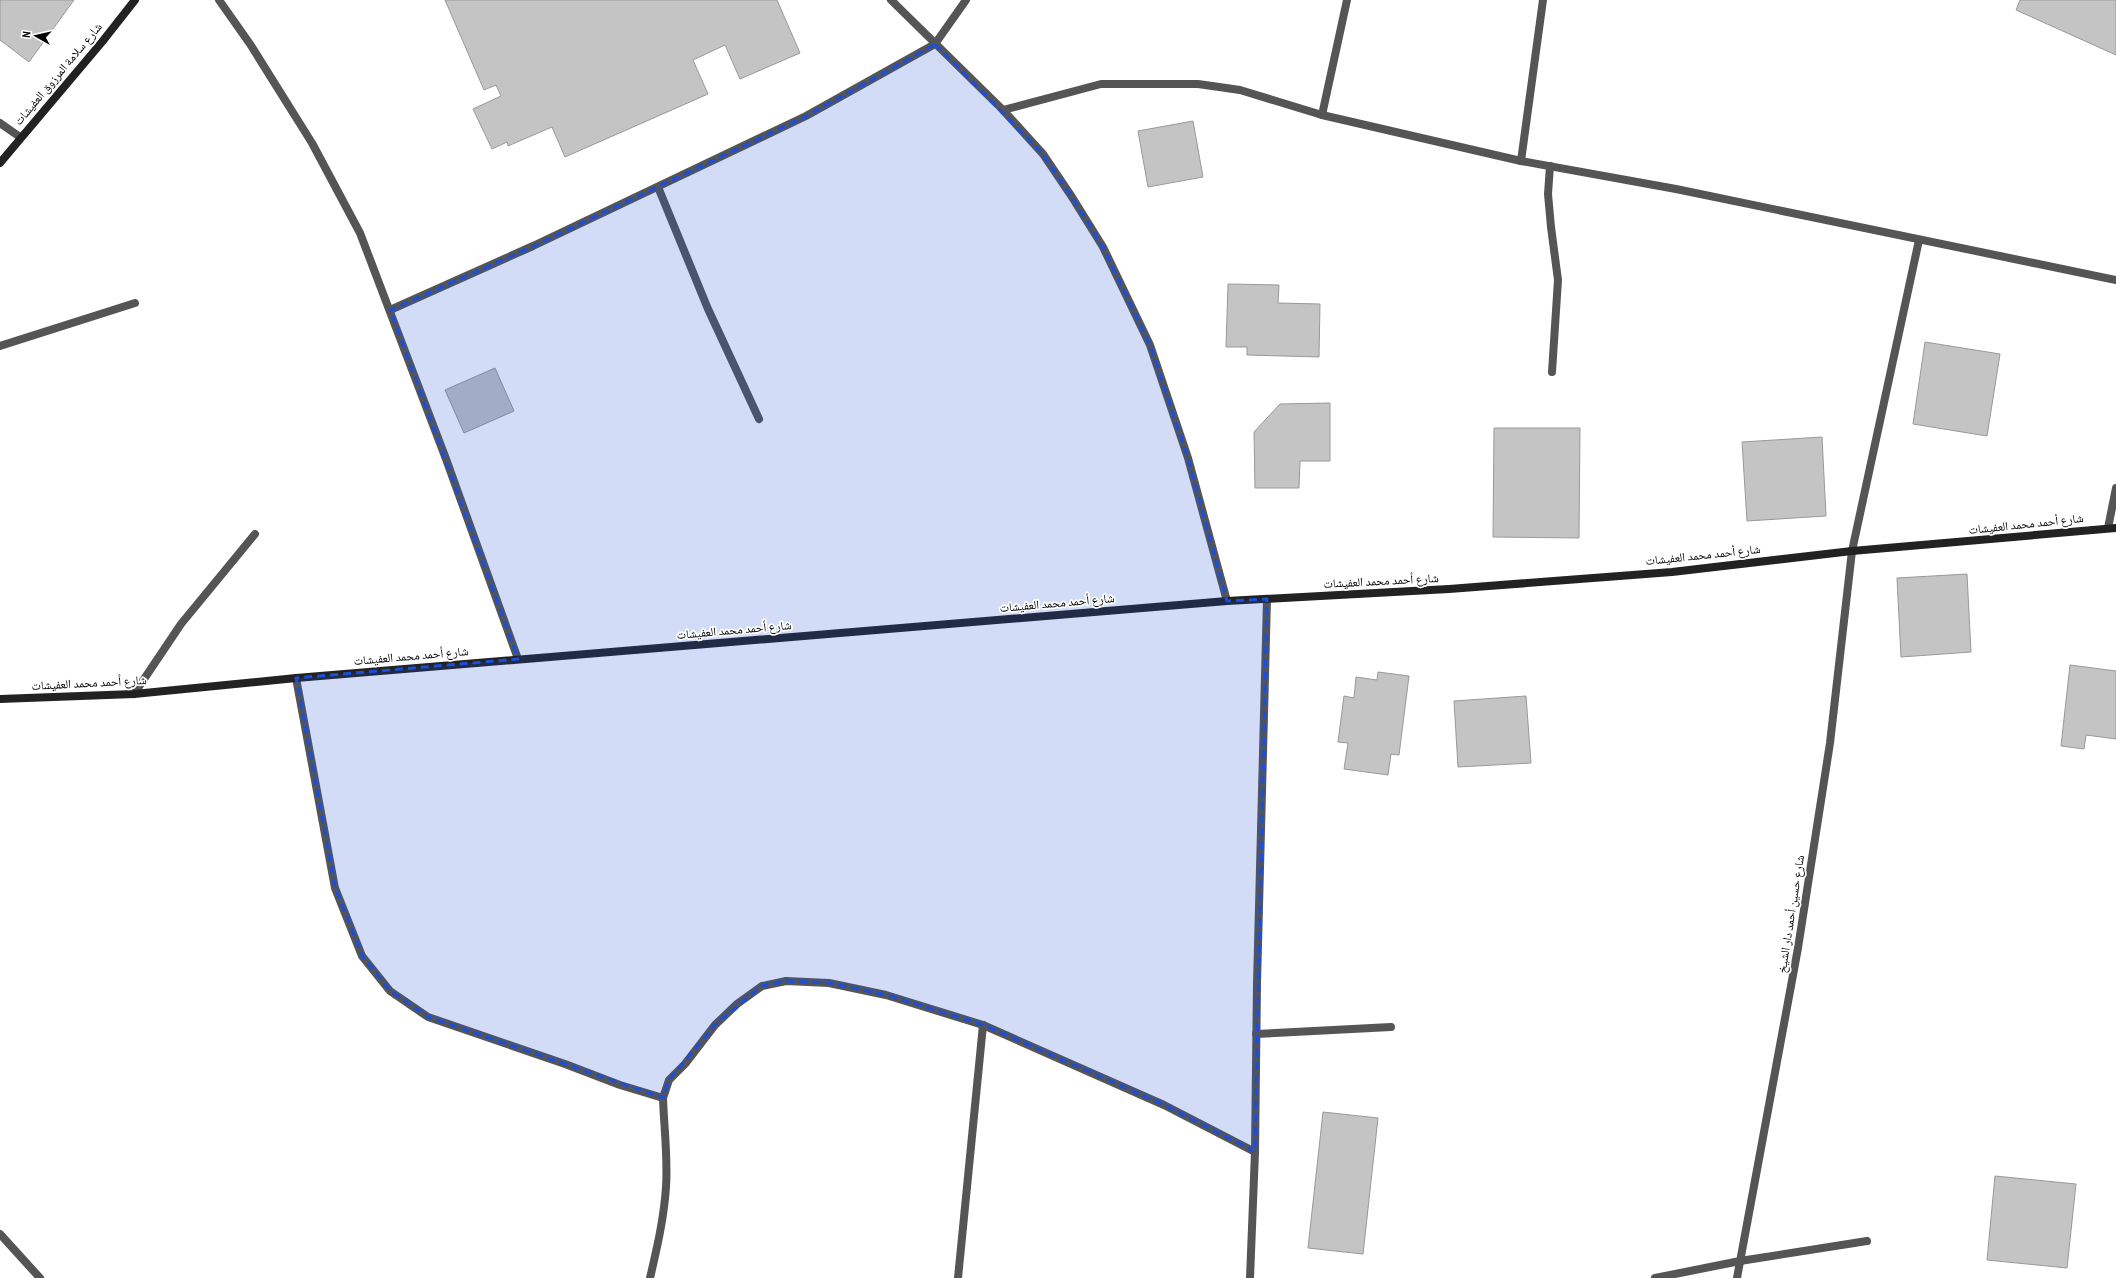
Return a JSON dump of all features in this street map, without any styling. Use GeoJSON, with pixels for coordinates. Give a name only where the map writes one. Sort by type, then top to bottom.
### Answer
{"type":"FeatureCollection","features":[{"type":"Feature","properties":{"kind":"street","name":"شارع سلامة المرزوق العفيشات"},"geometry":{"type":"LineString","coordinates":[[0,163],[20,137],[102,42],[135,0]]}},
{"type":"Feature","properties":{"kind":"street"},"geometry":{"type":"LineString","coordinates":[[219,0],[250,44],[312,144],[360,233],[390,310],[518,659]]}},
{"type":"Feature","properties":{"kind":"street"},"geometry":{"type":"LineString","coordinates":[[891,0],[1003,110],[1043,154],[1072,197],[1103,248],[1150,345],[1188,458],[1227,601]]}},
{"type":"Feature","properties":{"kind":"street"},"geometry":{"type":"LineString","coordinates":[[390,310],[533,246],[806,116],[935,44],[966,0]]}},
{"type":"Feature","properties":{"kind":"street"},"geometry":{"type":"LineString","coordinates":[[1322,115],[1347,0]]}},
{"type":"Feature","properties":{"kind":"street"},"geometry":{"type":"LineString","coordinates":[[1521,161],[1543,0]]}},
{"type":"Feature","properties":{"kind":"street"},"geometry":{"type":"LineString","coordinates":[[1003,110],[1101,84],[1198,84],[1240,90],[1322,115],[1521,161],[1676,189],[2116,280]]}},
{"type":"Feature","properties":{"kind":"street"},"geometry":{"type":"LineString","coordinates":[[0,123],[20,137]]}},
{"type":"Feature","properties":{"kind":"street"},"geometry":{"type":"LineString","coordinates":[[1550,166],[1548,194],[1550,227],[1558,280],[1552,372]]}},
{"type":"Feature","properties":{"kind":"street"},"geometry":{"type":"LineString","coordinates":[[658,187],[708,309],[759,419]]}},
{"type":"Feature","properties":{"kind":"street","name":"شارع حسين أحمد دار الشيخ"},"geometry":{"type":"LineString","coordinates":[[1737,1278],[1800,932],[1830,743],[1852,551],[1919,240]]}},
{"type":"Feature","properties":{"kind":"street"},"geometry":{"type":"LineString","coordinates":[[0,346],[135,303]]}},
{"type":"Feature","properties":{"kind":"street"},"geometry":{"type":"LineString","coordinates":[[2112,528],[2116,488]]}},
{"type":"Feature","properties":{"kind":"street","name":"شارع أحمد محمد العفيشات"},"geometry":{"type":"LineString","coordinates":[[0,699],[134,694],[296,678],[518,659],[1227,601],[1449,589],[1672,572],[1852,551],[2112,528]]}},
{"type":"Feature","properties":{"kind":"street"},"geometry":{"type":"LineString","coordinates":[[134,694],[181,624],[255,534]]}},
{"type":"Feature","properties":{"kind":"street"},"geometry":{"type":"LineString","coordinates":[[1250,1278],[1255,1152],[1256,1034],[1267,599]]}},
{"type":"Feature","properties":{"kind":"street"},"geometry":{"type":"LineString","coordinates":[[296,678],[335,888],[362,956],[390,991],[428,1017],[565,1064],[620,1085],[663,1098]]}},
{"type":"Feature","properties":{"kind":"street"},"geometry":{"type":"LineString","coordinates":[[650,1278],[660,1237],[666,1188],[667,1158],[663,1098],[669,1080],[685,1064],[715,1025],[737,1004],[762,986],[786,981],[829,982],[886,995],[983,1025],[1164,1105],[1255,1152]]}},
{"type":"Feature","properties":{"kind":"street"},"geometry":{"type":"LineString","coordinates":[[958,1278],[983,1025]]}},
{"type":"Feature","properties":{"kind":"street"},"geometry":{"type":"LineString","coordinates":[[1256,1034],[1391,1027]]}},
{"type":"Feature","properties":{"kind":"street"},"geometry":{"type":"LineString","coordinates":[[0,1234],[40,1278]]}},
{"type":"Feature","properties":{"kind":"street"},"geometry":{"type":"LineString","coordinates":[[1655,1278],[1740,1261],[1867,1241]]}},
{"type":"Feature","properties":{"kind":"highlighted area"},"geometry":{"type":"Polygon","coordinates":[[[935,44],[1043,154],[1103,247],[1150,345],[1188,458],[1227,601],[1267,599],[1255,1152],[1164,1105],[983,1025],[886,995],[829,983],[786,981],[762,986],[715,1025],[669,1080],[663,1098],[428,1017],[390,991],[362,956],[335,888],[296,678],[518,659],[390,310],[533,246],[806,116],[935,44]]]}},
{"type":"Feature","properties":{"kind":"building"},"geometry":{"type":"Polygon","coordinates":[[[0,0],[74,0],[29,62],[0,40],[0,0]]]}},
{"type":"Feature","properties":{"kind":"building"},"geometry":{"type":"Polygon","coordinates":[[[445,0],[777,0],[800,53],[740,79],[725,45],[693,60],[708,94],[565,157],[552,127],[508,146],[507,142],[492,149],[473,109],[501,96],[496,85],[484,90],[445,0]]]}},
{"type":"Feature","properties":{"kind":"building"},"geometry":{"type":"Polygon","coordinates":[[[2020,0],[2116,0],[2116,55],[2016,10],[2020,0]]]}},
{"type":"Feature","properties":{"kind":"building"},"geometry":{"type":"Polygon","coordinates":[[[1193,121],[1203,177],[1148,187],[1138,131],[1193,121]]]}},
{"type":"Feature","properties":{"kind":"building"},"geometry":{"type":"Polygon","coordinates":[[[1228,284],[1279,285],[1278,303],[1320,304],[1319,357],[1247,355],[1247,347],[1226,347],[1228,284]]]}},
{"type":"Feature","properties":{"kind":"building"},"geometry":{"type":"Polygon","coordinates":[[[1925,342],[2000,354],[1987,436],[1913,424],[1925,342]]]}},
{"type":"Feature","properties":{"kind":"building"},"geometry":{"type":"Polygon","coordinates":[[[495,368],[514,411],[464,433],[445,390],[495,368]]]}},
{"type":"Feature","properties":{"kind":"building"},"geometry":{"type":"Polygon","coordinates":[[[1330,403],[1330,461],[1300,461],[1299,488],[1255,488],[1254,432],[1280,404],[1330,403]]]}},
{"type":"Feature","properties":{"kind":"building"},"geometry":{"type":"Polygon","coordinates":[[[1494,428],[1580,428],[1579,538],[1493,537],[1494,428]]]}},
{"type":"Feature","properties":{"kind":"building"},"geometry":{"type":"Polygon","coordinates":[[[1822,437],[1826,516],[1747,521],[1742,442],[1822,437]]]}},
{"type":"Feature","properties":{"kind":"building"},"geometry":{"type":"Polygon","coordinates":[[[1967,574],[1971,652],[1901,657],[1897,578],[1967,574]]]}},
{"type":"Feature","properties":{"kind":"building"},"geometry":{"type":"Polygon","coordinates":[[[2070,665],[2116,671],[2116,739],[2086,735],[2084,749],[2061,746],[2070,665]]]}},
{"type":"Feature","properties":{"kind":"building"},"geometry":{"type":"Polygon","coordinates":[[[1378,672],[1409,676],[1399,755],[1391,754],[1388,775],[1344,769],[1348,743],[1338,742],[1344,696],[1354,698],[1356,677],[1377,680],[1378,672]]]}},
{"type":"Feature","properties":{"kind":"building"},"geometry":{"type":"Polygon","coordinates":[[[1526,696],[1531,763],[1458,767],[1454,701],[1526,696]]]}},
{"type":"Feature","properties":{"kind":"building"},"geometry":{"type":"Polygon","coordinates":[[[1323,1112],[1378,1118],[1363,1254],[1308,1248],[1323,1112]]]}},
{"type":"Feature","properties":{"kind":"building"},"geometry":{"type":"Polygon","coordinates":[[[1995,1176],[2076,1184],[2067,1268],[1987,1260],[1995,1176]]]}}]}
